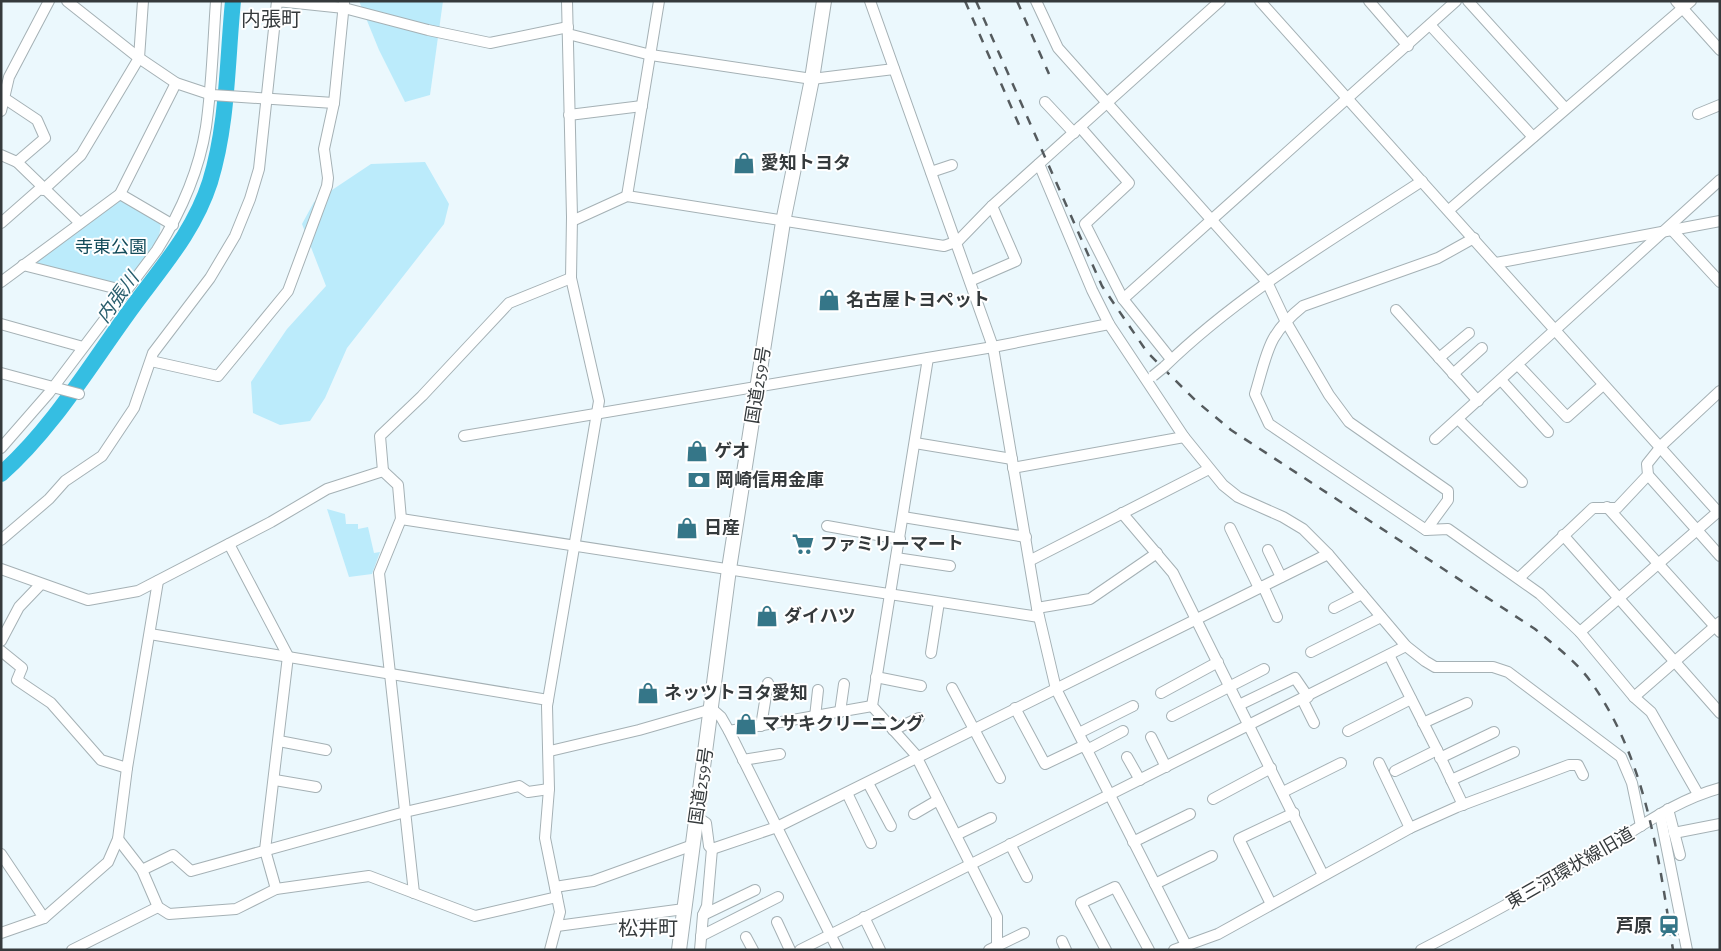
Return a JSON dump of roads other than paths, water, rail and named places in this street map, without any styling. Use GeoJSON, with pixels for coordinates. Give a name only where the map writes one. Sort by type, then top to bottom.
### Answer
{"type":"FeatureCollection","features":[{"type":"Feature","properties":{"kind":"highway","name":"国道259号"},"geometry":{"type":"LineString","coordinates":[[679,950],[730,569],[783,222],[812,79],[824,1]]}},
{"type":"Feature","properties":{"kind":"street"},"geometry":{"type":"LineString","coordinates":[[1,111],[4,98],[5,76],[49,1]]}},
{"type":"Feature","properties":{"kind":"street"},"geometry":{"type":"LineString","coordinates":[[67,1],[139,58],[176,83],[210,95],[334,103]]}},
{"type":"Feature","properties":{"kind":"street"},"geometry":{"type":"LineString","coordinates":[[1,223],[81,155],[139,58],[144,1]]}},
{"type":"Feature","properties":{"kind":"street"},"geometry":{"type":"LineString","coordinates":[[1,448],[56,388],[83,347],[157,250],[173,225],[197,164],[206,126],[210,95],[216,1]]}},
{"type":"Feature","properties":{"kind":"street"},"geometry":{"type":"LineString","coordinates":[[1,540],[50,499],[65,481],[102,456],[134,408],[153,353],[210,278],[234,236],[250,199],[259,169],[277,1],[344,4],[428,30],[490,43],[568,31],[651,54],[812,79],[894,68]]}},
{"type":"Feature","properties":{"kind":"street"},"geometry":{"type":"LineString","coordinates":[[550,950],[560,912],[545,838],[550,751],[548,700],[599,401],[571,278],[572,220],[567,1]]}},
{"type":"Feature","properties":{"kind":"street"},"geometry":{"type":"LineString","coordinates":[[627,196],[659,1]]}},
{"type":"Feature","properties":{"kind":"street"},"geometry":{"type":"LineString","coordinates":[[870,1],[993,347],[1012,463],[1031,560],[1038,613],[1056,689],[1186,946]]}},
{"type":"Feature","properties":{"kind":"street"},"geometry":{"type":"LineString","coordinates":[[572,220],[627,196],[944,246],[956,241],[992,206],[1220,1]]}},
{"type":"Feature","properties":{"kind":"street"},"geometry":{"type":"LineString","coordinates":[[1260,1],[1474,238],[1555,332],[1719,511],[1580,632]]}},
{"type":"Feature","properties":{"kind":"street"},"geometry":{"type":"LineString","coordinates":[[1369,1],[1408,46]]}},
{"type":"Feature","properties":{"kind":"street"},"geometry":{"type":"LineString","coordinates":[[1123,299],[1211,219],[1348,100],[1456,1]]}},
{"type":"Feature","properties":{"kind":"street"},"geometry":{"type":"LineString","coordinates":[[1468,1],[1565,108]]}},
{"type":"Feature","properties":{"kind":"street"},"geometry":{"type":"LineString","coordinates":[[1449,210],[1679,5],[1691,1]]}},
{"type":"Feature","properties":{"kind":"street"},"geometry":{"type":"LineString","coordinates":[[1039,3],[1058,48],[1266,282],[1285,320],[1329,395],[1349,422],[1448,491],[1448,500],[1426,530]]}},
{"type":"Feature","properties":{"kind":"street"},"geometry":{"type":"LineString","coordinates":[[151,360],[218,376],[288,291],[327,186],[328,178],[324,149],[334,103],[344,4]]}},
{"type":"Feature","properties":{"kind":"street"},"geometry":{"type":"LineString","coordinates":[[1679,5],[1720,50]]}},
{"type":"Feature","properties":{"kind":"street"},"geometry":{"type":"LineString","coordinates":[[1430,25],[1533,137]]}},
{"type":"Feature","properties":{"kind":"street"},"geometry":{"type":"LineString","coordinates":[[1,282],[120,194],[176,83]]}},
{"type":"Feature","properties":{"kind":"street"},"geometry":{"type":"LineString","coordinates":[[4,98],[37,120],[45,138],[16,162]]}},
{"type":"Feature","properties":{"kind":"street"},"geometry":{"type":"LineString","coordinates":[[1045,102],[1077,130],[1129,183],[1085,224],[1123,299],[1167,363]]}},
{"type":"Feature","properties":{"kind":"street"},"geometry":{"type":"LineString","coordinates":[[1698,114],[1720,105]]}},
{"type":"Feature","properties":{"kind":"street"},"geometry":{"type":"LineString","coordinates":[[569,114],[642,106]]}},
{"type":"Feature","properties":{"kind":"street"},"geometry":{"type":"LineString","coordinates":[[1,155],[16,162],[80,223]]}},
{"type":"Feature","properties":{"kind":"street"},"geometry":{"type":"LineString","coordinates":[[1039,164],[1092,290],[1109,324],[1150,379],[1184,437],[1209,469],[1238,497],[1284,517],[1303,529],[1328,554],[1406,646],[1435,666],[1493,667],[1508,672],[1605,743],[1621,757],[1628,772],[1641,826]]}},
{"type":"Feature","properties":{"kind":"street"},"geometry":{"type":"LineString","coordinates":[[931,172],[952,165]]}},
{"type":"Feature","properties":{"kind":"street"},"geometry":{"type":"LineString","coordinates":[[1436,439],[1720,180]]}},
{"type":"Feature","properties":{"kind":"street"},"geometry":{"type":"LineString","coordinates":[[1150,379],[1201,331],[1266,282],[1422,181]]}},
{"type":"Feature","properties":{"kind":"street"},"geometry":{"type":"LineString","coordinates":[[120,194],[173,225]]}},
{"type":"Feature","properties":{"kind":"street"},"geometry":{"type":"LineString","coordinates":[[970,281],[1016,261],[992,206]]}},
{"type":"Feature","properties":{"kind":"street"},"geometry":{"type":"LineString","coordinates":[[1496,264],[1720,220]]}},
{"type":"Feature","properties":{"kind":"street"},"geometry":{"type":"LineString","coordinates":[[1667,230],[1720,282]]}},
{"type":"Feature","properties":{"kind":"street"},"geometry":{"type":"LineString","coordinates":[[1474,238],[1438,258],[1303,306],[1285,320],[1272,338],[1255,394],[1269,424],[1426,530],[1448,529],[1540,594],[1580,632],[1634,698],[1652,712],[1698,794]]}},
{"type":"Feature","properties":{"kind":"street"},"geometry":{"type":"LineString","coordinates":[[23,265],[126,291]]}},
{"type":"Feature","properties":{"kind":"street"},"geometry":{"type":"LineString","coordinates":[[414,893],[392,674],[379,574],[401,519],[398,485],[383,470],[380,436],[422,396],[509,303],[571,278]]}},
{"type":"Feature","properties":{"kind":"street"},"geometry":{"type":"LineString","coordinates":[[1396,310],[1478,401]]}},
{"type":"Feature","properties":{"kind":"street"},"geometry":{"type":"LineString","coordinates":[[1,324],[83,347]]}},
{"type":"Feature","properties":{"kind":"street"},"geometry":{"type":"LineString","coordinates":[[464,436],[993,347],[1109,324]]}},
{"type":"Feature","properties":{"kind":"street"},"geometry":{"type":"LineString","coordinates":[[1439,358],[1469,333]]}},
{"type":"Feature","properties":{"kind":"street"},"geometry":{"type":"LineString","coordinates":[[1453,374],[1482,348]]}},
{"type":"Feature","properties":{"kind":"street"},"geometry":{"type":"LineString","coordinates":[[872,706],[928,358]]}},
{"type":"Feature","properties":{"kind":"street"},"geometry":{"type":"LineString","coordinates":[[1518,365],[1567,417],[1603,385]]}},
{"type":"Feature","properties":{"kind":"street"},"geometry":{"type":"LineString","coordinates":[[1,373],[79,394]]}},
{"type":"Feature","properties":{"kind":"street"},"geometry":{"type":"LineString","coordinates":[[1501,380],[1548,432]]}},
{"type":"Feature","properties":{"kind":"street"},"geometry":{"type":"LineString","coordinates":[[1718,396],[1660,448],[1647,464],[1648,475],[1720,556]]}},
{"type":"Feature","properties":{"kind":"street"},"geometry":{"type":"LineString","coordinates":[[1458,419],[1522,482]]}},
{"type":"Feature","properties":{"kind":"street"},"geometry":{"type":"LineString","coordinates":[[915,443],[1012,463],[1184,437]]}},
{"type":"Feature","properties":{"kind":"street"},"geometry":{"type":"LineString","coordinates":[[1031,560],[1209,469]]}},
{"type":"Feature","properties":{"kind":"street"},"geometry":{"type":"LineString","coordinates":[[1,569],[88,600],[138,591],[229,544],[327,489],[383,470]]}},
{"type":"Feature","properties":{"kind":"street"},"geometry":{"type":"LineString","coordinates":[[1519,578],[1593,508],[1617,508],[1648,475]]}},
{"type":"Feature","properties":{"kind":"street"},"geometry":{"type":"LineString","coordinates":[[1607,507],[1718,627],[1674,662],[1634,698]]}},
{"type":"Feature","properties":{"kind":"street"},"geometry":{"type":"LineString","coordinates":[[1122,513],[1173,573],[1323,875]]}},
{"type":"Feature","properties":{"kind":"street"},"geometry":{"type":"LineString","coordinates":[[903,517],[1026,537]]}},
{"type":"Feature","properties":{"kind":"street"},"geometry":{"type":"LineString","coordinates":[[401,519],[939,602],[1038,613],[1090,599],[1157,553]]}},
{"type":"Feature","properties":{"kind":"street"},"geometry":{"type":"LineString","coordinates":[[827,526],[900,539]]}},
{"type":"Feature","properties":{"kind":"street"},"geometry":{"type":"LineString","coordinates":[[1230,528],[1277,616]]}},
{"type":"Feature","properties":{"kind":"street"},"geometry":{"type":"LineString","coordinates":[[1563,535],[1720,712]]}},
{"type":"Feature","properties":{"kind":"street"},"geometry":{"type":"LineString","coordinates":[[229,544],[288,656],[275,780],[265,850],[276,890]]}},
{"type":"Feature","properties":{"kind":"street"},"geometry":{"type":"LineString","coordinates":[[1268,550],[1281,577]]}},
{"type":"Feature","properties":{"kind":"street"},"geometry":{"type":"LineString","coordinates":[[712,849],[777,827],[1328,554]]}},
{"type":"Feature","properties":{"kind":"street"},"geometry":{"type":"LineString","coordinates":[[896,558],[950,566]]}},
{"type":"Feature","properties":{"kind":"street"},"geometry":{"type":"LineString","coordinates":[[1,933],[44,918],[108,862],[118,839],[127,768],[158,580]]}},
{"type":"Feature","properties":{"kind":"street"},"geometry":{"type":"LineString","coordinates":[[1,641],[19,607],[41,584]]}},
{"type":"Feature","properties":{"kind":"street"},"geometry":{"type":"LineString","coordinates":[[1334,608],[1362,594]]}},
{"type":"Feature","properties":{"kind":"street"},"geometry":{"type":"LineString","coordinates":[[931,653],[939,602]]}},
{"type":"Feature","properties":{"kind":"street"},"geometry":{"type":"LineString","coordinates":[[1311,652],[1381,617]]}},
{"type":"Feature","properties":{"kind":"street"},"geometry":{"type":"LineString","coordinates":[[150,634],[548,700]]}},
{"type":"Feature","properties":{"kind":"street"},"geometry":{"type":"LineString","coordinates":[[800,950],[1406,646]]}},
{"type":"Feature","properties":{"kind":"street"},"geometry":{"type":"LineString","coordinates":[[1,652],[22,668],[17,680],[51,704],[101,760],[127,768]]}},
{"type":"Feature","properties":{"kind":"street"},"geometry":{"type":"LineString","coordinates":[[1389,655],[1463,805]]}},
{"type":"Feature","properties":{"kind":"street"},"geometry":{"type":"LineString","coordinates":[[1161,693],[1218,662]]}},
{"type":"Feature","properties":{"kind":"street"},"geometry":{"type":"LineString","coordinates":[[1172,716],[1264,668]]}},
{"type":"Feature","properties":{"kind":"street"},"geometry":{"type":"LineString","coordinates":[[876,678],[921,686]]}},
{"type":"Feature","properties":{"kind":"street"},"geometry":{"type":"LineString","coordinates":[[1239,705],[1295,678],[1314,723]]}},
{"type":"Feature","properties":{"kind":"street"},"geometry":{"type":"LineString","coordinates":[[761,726],[768,683]]}},
{"type":"Feature","properties":{"kind":"street"},"geometry":{"type":"LineString","coordinates":[[840,712],[844,684]]}},
{"type":"Feature","properties":{"kind":"street"},"geometry":{"type":"LineString","coordinates":[[952,688],[1000,778]]}},
{"type":"Feature","properties":{"kind":"street"},"geometry":{"type":"LineString","coordinates":[[815,717],[818,690]]}},
{"type":"Feature","properties":{"kind":"street"},"geometry":{"type":"LineString","coordinates":[[1348,731],[1411,699]]}},
{"type":"Feature","properties":{"kind":"street"},"geometry":{"type":"LineString","coordinates":[[1423,723],[1467,702]]}},
{"type":"Feature","properties":{"kind":"street"},"geometry":{"type":"LineString","coordinates":[[729,732],[872,706]]}},
{"type":"Feature","properties":{"kind":"street"},"geometry":{"type":"LineString","coordinates":[[872,706],[917,759],[956,835],[997,917],[994,949]]}},
{"type":"Feature","properties":{"kind":"street"},"geometry":{"type":"LineString","coordinates":[[1079,733],[1133,706]]}},
{"type":"Feature","properties":{"kind":"street"},"geometry":{"type":"LineString","coordinates":[[1016,708],[1045,764],[1123,732]]}},
{"type":"Feature","properties":{"kind":"street"},"geometry":{"type":"LineString","coordinates":[[550,751],[639,730],[712,709],[721,717],[729,732],[838,950]]}},
{"type":"Feature","properties":{"kind":"street"},"geometry":{"type":"LineString","coordinates":[[894,730],[919,718]]}},
{"type":"Feature","properties":{"kind":"street"},"geometry":{"type":"LineString","coordinates":[[1395,771],[1494,732]]}},
{"type":"Feature","properties":{"kind":"street"},"geometry":{"type":"LineString","coordinates":[[1151,737],[1166,766]]}},
{"type":"Feature","properties":{"kind":"street"},"geometry":{"type":"LineString","coordinates":[[279,742],[326,750]]}},
{"type":"Feature","properties":{"kind":"street"},"geometry":{"type":"LineString","coordinates":[[1451,780],[1514,752]]}},
{"type":"Feature","properties":{"kind":"street"},"geometry":{"type":"LineString","coordinates":[[743,760],[780,754]]}},
{"type":"Feature","properties":{"kind":"street"},"geometry":{"type":"LineString","coordinates":[[1127,757],[1140,780]]}},
{"type":"Feature","properties":{"kind":"street"},"geometry":{"type":"LineString","coordinates":[[1283,792],[1341,763]]}},
{"type":"Feature","properties":{"kind":"street"},"geometry":{"type":"LineString","coordinates":[[1379,763],[1410,828]]}},
{"type":"Feature","properties":{"kind":"street"},"geometry":{"type":"LineString","coordinates":[[1174,950],[1218,934],[1410,828],[1463,805],[1569,765],[1578,765],[1584,775]]}},
{"type":"Feature","properties":{"kind":"street"},"geometry":{"type":"LineString","coordinates":[[1213,799],[1271,768]]}},
{"type":"Feature","properties":{"kind":"street"},"geometry":{"type":"LineString","coordinates":[[275,780],[316,786]]}},
{"type":"Feature","properties":{"kind":"street"},"geometry":{"type":"LineString","coordinates":[[868,783],[891,826]]}},
{"type":"Feature","properties":{"kind":"street"},"geometry":{"type":"LineString","coordinates":[[142,870],[173,856],[191,870],[405,812],[519,786],[528,792],[549,789]]}},
{"type":"Feature","properties":{"kind":"street","name":"東三河環状線旧道"},"geometry":{"type":"LineString","coordinates":[[1421,950],[1486,916],[1664,812],[1698,794],[1720,788]]}},
{"type":"Feature","properties":{"kind":"street"},"geometry":{"type":"LineString","coordinates":[[847,793],[871,844]]}},
{"type":"Feature","properties":{"kind":"street"},"geometry":{"type":"LineString","coordinates":[[914,814],[938,800]]}},
{"type":"Feature","properties":{"kind":"street"},"geometry":{"type":"LineString","coordinates":[[1664,812],[1674,833],[1680,855]]}},
{"type":"Feature","properties":{"kind":"street"},"geometry":{"type":"LineString","coordinates":[[1664,812],[1686,950]]}},
{"type":"Feature","properties":{"kind":"street"},"geometry":{"type":"LineString","coordinates":[[1133,842],[1190,814]]}},
{"type":"Feature","properties":{"kind":"street"},"geometry":{"type":"LineString","coordinates":[[1271,904],[1239,839],[1294,814]]}},
{"type":"Feature","properties":{"kind":"street"},"geometry":{"type":"LineString","coordinates":[[697,817],[706,823],[709,846],[712,849],[707,906],[703,915],[700,950]]}},
{"type":"Feature","properties":{"kind":"street"},"geometry":{"type":"LineString","coordinates":[[956,835],[992,818]]}},
{"type":"Feature","properties":{"kind":"street"},"geometry":{"type":"LineString","coordinates":[[1674,833],[1720,824]]}},
{"type":"Feature","properties":{"kind":"street"},"geometry":{"type":"LineString","coordinates":[[118,839],[142,870],[158,907],[169,914],[236,909],[276,890],[370,876],[475,916],[594,881],[693,845]]}},
{"type":"Feature","properties":{"kind":"street"},"geometry":{"type":"LineString","coordinates":[[1010,844],[1027,878]]}},
{"type":"Feature","properties":{"kind":"street"},"geometry":{"type":"LineString","coordinates":[[2,856],[44,918]]}},
{"type":"Feature","properties":{"kind":"street"},"geometry":{"type":"LineString","coordinates":[[1155,884],[1212,856]]}},
{"type":"Feature","properties":{"kind":"street"},"geometry":{"type":"LineString","coordinates":[[1106,950],[1082,903],[1115,888],[1149,950]]}},
{"type":"Feature","properties":{"kind":"street"},"geometry":{"type":"LineString","coordinates":[[703,915],[756,890]]}},
{"type":"Feature","properties":{"kind":"street"},"geometry":{"type":"LineString","coordinates":[[701,936],[778,897]]}},
{"type":"Feature","properties":{"kind":"street"},"geometry":{"type":"LineString","coordinates":[[72,950],[96,940],[158,907]]}},
{"type":"Feature","properties":{"kind":"street"},"geometry":{"type":"LineString","coordinates":[[557,926],[684,910]]}},
{"type":"Feature","properties":{"kind":"street"},"geometry":{"type":"LineString","coordinates":[[864,917],[880,950]]}},
{"type":"Feature","properties":{"kind":"street"},"geometry":{"type":"LineString","coordinates":[[777,922],[790,950]]}},
{"type":"Feature","properties":{"kind":"street"},"geometry":{"type":"LineString","coordinates":[[994,949],[1024,933]]}},
{"type":"Feature","properties":{"kind":"street"},"geometry":{"type":"LineString","coordinates":[[746,937],[753,950]]}},
{"type":"Feature","properties":{"kind":"waterway","name":"内張川"},"geometry":{"type":"LineString","coordinates":[[1,474],[36,438],[68,399],[184,236],[203,201],[216,160],[224,115],[233,1]]}},
{"type":"Feature","properties":{"kind":"railway"},"geometry":{"type":"LineString","coordinates":[[965,1],[1020,127]]}},
{"type":"Feature","properties":{"kind":"railway"},"geometry":{"type":"LineString","coordinates":[[976,1],[1102,286],[1147,352],[1196,401],[1231,430],[1535,629],[1572,660],[1591,682],[1610,712],[1625,743],[1637,776],[1655,845],[1673,950]]}},
{"type":"Feature","properties":{"kind":"railway"},"geometry":{"type":"LineString","coordinates":[[1017,1],[1049,74]]}},
{"type":"Feature","properties":{"kind":"place","name":"愛知トヨタ"},"geometry":{"type":"Point","coordinates":[744,163]}},
{"type":"Feature","properties":{"kind":"place","name":"名古屋トヨペット"},"geometry":{"type":"Point","coordinates":[829,300]}},
{"type":"Feature","properties":{"kind":"place","name":"ゲオ"},"geometry":{"type":"Point","coordinates":[697,451]}},
{"type":"Feature","properties":{"kind":"place","name":"岡崎信用金庫"},"geometry":{"type":"Point","coordinates":[699,480]}},
{"type":"Feature","properties":{"kind":"place","name":"日産"},"geometry":{"type":"Point","coordinates":[687,528]}},
{"type":"Feature","properties":{"kind":"place","name":"ファミリーマート"},"geometry":{"type":"Point","coordinates":[803,544]}},
{"type":"Feature","properties":{"kind":"place","name":"ダイハツ"},"geometry":{"type":"Point","coordinates":[767,616]}},
{"type":"Feature","properties":{"kind":"place","name":"ネッツトヨタ愛知"},"geometry":{"type":"Point","coordinates":[648,693]}},
{"type":"Feature","properties":{"kind":"place","name":"マサキクリーニング"},"geometry":{"type":"Point","coordinates":[746,724]}},
{"type":"Feature","properties":{"kind":"place","name":"芦原"},"geometry":{"type":"Point","coordinates":[1669,926]}},
{"type":"Feature","properties":{"kind":"district","name":"内張町"},"geometry":{"type":"Point","coordinates":[271,19]}},
{"type":"Feature","properties":{"kind":"district","name":"松井町"},"geometry":{"type":"Point","coordinates":[648,928]}},
{"type":"Feature","properties":{"kind":"park label","name":"寺東公園"},"geometry":{"type":"Point","coordinates":[111,247]}}]}
